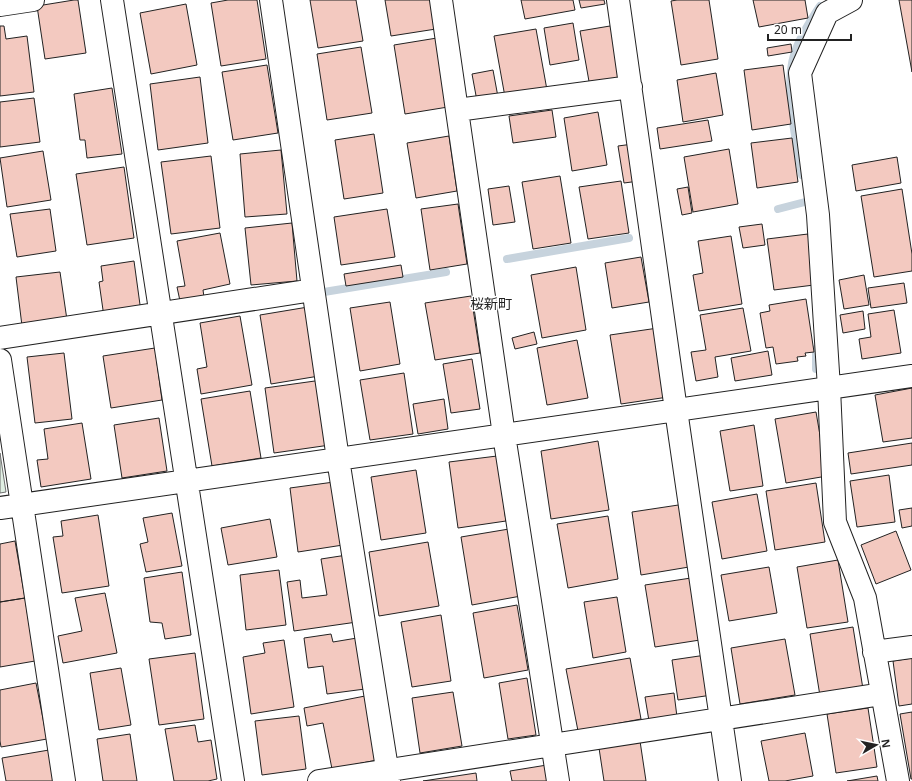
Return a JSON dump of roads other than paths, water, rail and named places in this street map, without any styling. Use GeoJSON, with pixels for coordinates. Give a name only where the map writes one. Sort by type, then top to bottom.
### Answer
{"type":"FeatureCollection","features":[{"type":"Feature","properties":{"kind":"street"},"geometry":{"type":"LineString","coordinates":[[0,5],[33,0]]}},
{"type":"Feature","properties":{"kind":"street"},"geometry":{"type":"LineString","coordinates":[[112,0],[233,781]]}},
{"type":"Feature","properties":{"kind":"street"},"geometry":{"type":"LineString","coordinates":[[271,0],[338,459],[388,776]]}},
{"type":"Feature","properties":{"kind":"street"},"geometry":{"type":"LineString","coordinates":[[441,0],[504,435],[558,781]]}},
{"type":"Feature","properties":{"kind":"street"},"geometry":{"type":"LineString","coordinates":[[618,0],[730,781]]}},
{"type":"Feature","properties":{"kind":"street"},"geometry":{"type":"LineString","coordinates":[[851,0],[827,13],[800,72],[818,215],[829,388],[835,522],[865,598],[898,781]]}},
{"type":"Feature","properties":{"kind":"street"},"geometry":{"type":"LineString","coordinates":[[457,110],[631,86]]}},
{"type":"Feature","properties":{"kind":"street"},"geometry":{"type":"LineString","coordinates":[[0,338],[313,290]]}},
{"type":"Feature","properties":{"kind":"street"},"geometry":{"type":"LineString","coordinates":[[1,370],[64,781]]}},
{"type":"Feature","properties":{"kind":"street"},"geometry":{"type":"LineString","coordinates":[[0,508],[912,376]]}},
{"type":"Feature","properties":{"kind":"street"},"geometry":{"type":"LineString","coordinates":[[874,652],[912,647]]}},
{"type":"Feature","properties":{"kind":"street"},"geometry":{"type":"LineString","coordinates":[[319,781],[388,776],[552,745],[882,694]]}},
{"type":"Feature","properties":{"kind":"waterway"},"geometry":{"type":"LineString","coordinates":[[802,175],[792,115],[790,83],[791,68],[799,42],[820,6]]}},
{"type":"Feature","properties":{"kind":"waterway"},"geometry":{"type":"LineString","coordinates":[[778,209],[805,202]]}},
{"type":"Feature","properties":{"kind":"waterway"},"geometry":{"type":"LineString","coordinates":[[507,259],[629,238]]}},
{"type":"Feature","properties":{"kind":"waterway"},"geometry":{"type":"LineString","coordinates":[[324,292],[446,272]]}},
{"type":"Feature","properties":{"kind":"waterway"},"geometry":{"type":"LineString","coordinates":[[816,349],[816,369]]}},
{"type":"Feature","properties":{"kind":"district","name":"桜新町"},"geometry":{"type":"Point","coordinates":[491,303]}}]}
